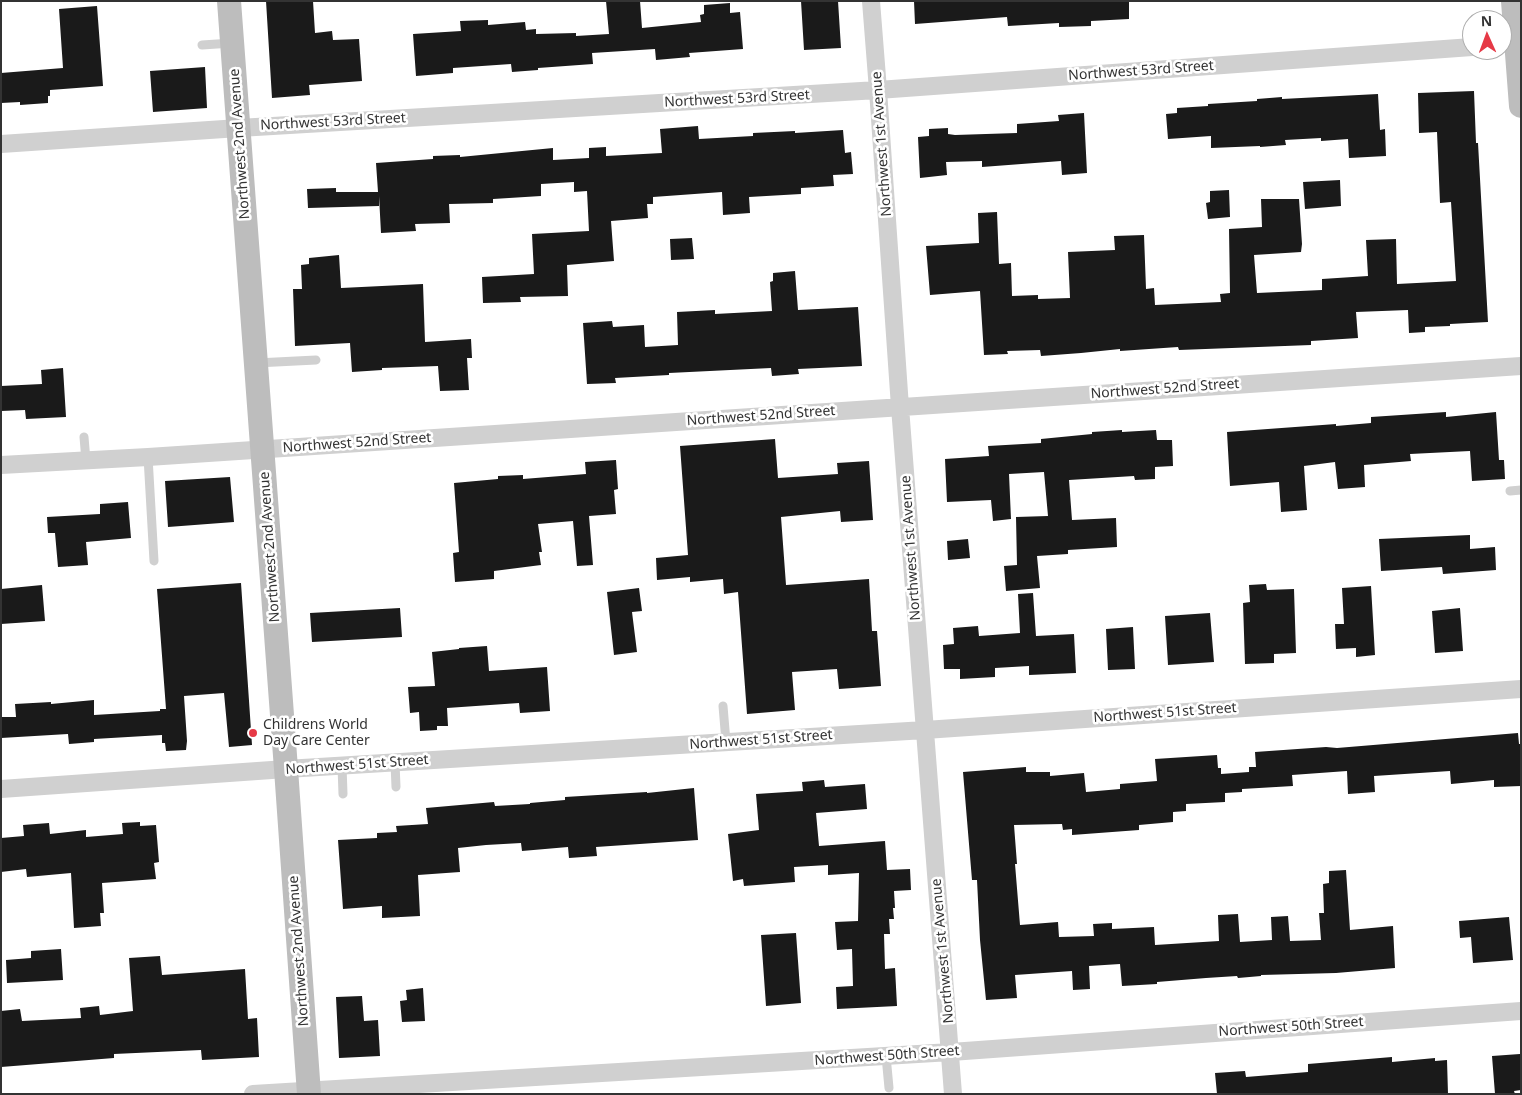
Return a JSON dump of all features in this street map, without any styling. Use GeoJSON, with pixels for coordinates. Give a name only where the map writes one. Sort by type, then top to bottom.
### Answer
{"type":"FeatureCollection","features":[{"type":"Feature","properties":{"kind":"street","name":"Northwest 2nd Avenue"},"geometry":{"type":"LineString","coordinates":[[229,1],[309,1092]]}},
{"type":"Feature","properties":{"kind":"street","name":"Northwest 1st Avenue"},"geometry":{"type":"LineString","coordinates":[[871,1],[953,1094]]}},
{"type":"Feature","properties":{"kind":"street","name":"Northwest 53rd Street"},"geometry":{"type":"LineString","coordinates":[[1,144],[878,90],[1462,48]]}},
{"type":"Feature","properties":{"kind":"street"},"geometry":{"type":"LineString","coordinates":[[1512,60],[1521,106]]}},
{"type":"Feature","properties":{"kind":"street","name":"Northwest 52nd Street"},"geometry":{"type":"LineString","coordinates":[[1,465],[262,450],[1521,366]]}},
{"type":"Feature","properties":{"kind":"street","name":"Northwest 51st Street"},"geometry":{"type":"LineString","coordinates":[[1,789],[925,730],[1521,689]]}},
{"type":"Feature","properties":{"kind":"street","name":"Northwest 50th Street"},"geometry":{"type":"LineString","coordinates":[[253,1094],[951,1052],[1521,1011]]}},
{"type":"Feature","properties":{"kind":"lane"},"geometry":{"type":"LineString","coordinates":[[202,44],[232,43]]}},
{"type":"Feature","properties":{"kind":"lane"},"geometry":{"type":"LineString","coordinates":[[256,363],[316,360]]}},
{"type":"Feature","properties":{"kind":"lane"},"geometry":{"type":"LineString","coordinates":[[84,437],[86,460]]}},
{"type":"Feature","properties":{"kind":"lane"},"geometry":{"type":"LineString","coordinates":[[148,457],[154,561]]}},
{"type":"Feature","properties":{"kind":"lane"},"geometry":{"type":"LineString","coordinates":[[1510,491],[1521,490]]}},
{"type":"Feature","properties":{"kind":"lane"},"geometry":{"type":"LineString","coordinates":[[723,706],[726,742]]}},
{"type":"Feature","properties":{"kind":"lane"},"geometry":{"type":"LineString","coordinates":[[395,763],[396,787]]}},
{"type":"Feature","properties":{"kind":"lane"},"geometry":{"type":"LineString","coordinates":[[342,766],[343,794]]}},
{"type":"Feature","properties":{"kind":"lane"},"geometry":{"type":"LineString","coordinates":[[886,1056],[889,1088]]}},
{"type":"Feature","properties":{"kind":"building"},"geometry":{"type":"Polygon","coordinates":[[[266,1],[313,1],[315,33],[332,31],[333,40],[359,39],[362,81],[309,85],[310,95],[272,98],[266,1]]]}},
{"type":"Feature","properties":{"kind":"building"},"geometry":{"type":"Polygon","coordinates":[[[606,1],[640,1],[642,28],[701,22],[700,15],[704,14],[704,5],[730,3],[730,13],[740,12],[743,49],[689,53],[690,57],[656,60],[655,49],[592,53],[593,64],[512,72],[511,64],[453,68],[453,73],[416,76],[413,34],[461,31],[460,21],[488,20],[488,25],[525,22],[526,30],[536,29],[536,34],[576,33],[576,36],[609,34],[606,1]]]}},
{"type":"Feature","properties":{"kind":"building"},"geometry":{"type":"Polygon","coordinates":[[[801,1],[838,1],[841,48],[804,50],[801,1]]]}},
{"type":"Feature","properties":{"kind":"building"},"geometry":{"type":"Polygon","coordinates":[[[914,1],[1129,1],[1129,19],[1091,21],[1091,26],[1059,27],[1059,23],[1008,26],[1007,17],[915,24],[914,1]]]}},
{"type":"Feature","properties":{"kind":"building"},"geometry":{"type":"Polygon","coordinates":[[[97,6],[103,86],[50,90],[48,103],[20,105],[20,102],[1,103],[1,73],[63,68],[59,9],[97,6]]]}},
{"type":"Feature","properties":{"kind":"building"},"geometry":{"type":"Polygon","coordinates":[[[205,67],[207,108],[153,112],[150,71],[205,67]]]}},
{"type":"Feature","properties":{"kind":"building"},"geometry":{"type":"Polygon","coordinates":[[[1474,91],[1488,322],[1425,327],[1425,332],[1409,333],[1408,310],[1356,312],[1358,338],[1311,341],[1311,345],[1179,350],[1178,347],[1120,351],[1120,349],[1041,356],[1040,350],[1007,351],[1008,354],[984,355],[980,291],[930,295],[926,246],[979,243],[978,213],[997,212],[999,264],[1011,263],[1012,296],[1038,295],[1038,299],[1070,298],[1068,252],[1115,250],[1114,236],[1144,235],[1146,289],[1154,288],[1155,305],[1221,302],[1220,294],[1230,293],[1229,229],[1262,227],[1261,199],[1299,199],[1302,244],[1301,252],[1254,255],[1257,293],[1322,290],[1322,279],[1368,276],[1366,240],[1396,239],[1397,284],[1456,281],[1451,202],[1440,203],[1437,132],[1419,133],[1418,93],[1474,91]]]}},
{"type":"Feature","properties":{"kind":"building"},"geometry":{"type":"Polygon","coordinates":[[[1378,94],[1380,130],[1385,129],[1386,156],[1349,158],[1348,139],[1321,141],[1321,138],[1285,140],[1286,145],[1211,148],[1211,136],[1168,139],[1166,114],[1177,113],[1177,108],[1282,97],[1282,99],[1378,94]]]}},
{"type":"Feature","properties":{"kind":"building"},"geometry":{"type":"Polygon","coordinates":[[[1084,113],[1087,173],[1062,175],[1061,161],[982,167],[982,161],[946,162],[947,175],[920,178],[918,137],[929,136],[929,129],[948,128],[948,134],[955,135],[1017,133],[1017,124],[1059,121],[1058,115],[1084,113]]]}},
{"type":"Feature","properties":{"kind":"building"},"geometry":{"type":"Polygon","coordinates":[[[698,126],[699,139],[753,136],[753,133],[843,130],[845,153],[851,152],[853,174],[833,175],[834,186],[801,188],[801,194],[749,197],[750,213],[723,215],[722,192],[653,197],[653,204],[647,204],[648,218],[611,221],[614,261],[567,265],[568,296],[520,297],[521,302],[483,303],[482,277],[534,274],[532,234],[589,231],[587,191],[574,192],[574,182],[541,184],[541,196],[493,199],[493,203],[449,204],[450,223],[415,224],[416,231],[381,233],[379,196],[379,206],[308,208],[307,189],[336,188],[336,192],[378,192],[376,163],[433,159],[433,156],[460,155],[460,157],[553,148],[553,160],[589,158],[589,148],[606,147],[606,156],[662,153],[660,129],[698,126]]]}},
{"type":"Feature","properties":{"kind":"building"},"geometry":{"type":"Polygon","coordinates":[[[1340,180],[1341,206],[1305,209],[1303,182],[1340,180]]]}},
{"type":"Feature","properties":{"kind":"building"},"geometry":{"type":"Polygon","coordinates":[[[1229,190],[1230,217],[1208,219],[1206,203],[1210,202],[1210,191],[1229,190]]]}},
{"type":"Feature","properties":{"kind":"building"},"geometry":{"type":"Polygon","coordinates":[[[692,238],[694,259],[671,260],[670,239],[692,238]]]}},
{"type":"Feature","properties":{"kind":"building"},"geometry":{"type":"Polygon","coordinates":[[[339,255],[341,288],[423,284],[425,342],[471,339],[472,358],[467,358],[469,390],[440,391],[438,366],[382,368],[382,370],[352,372],[350,343],[295,346],[293,289],[302,289],[301,265],[309,264],[309,258],[339,255]]]}},
{"type":"Feature","properties":{"kind":"building"},"geometry":{"type":"Polygon","coordinates":[[[795,271],[798,310],[858,307],[862,366],[798,369],[799,374],[772,376],[771,368],[669,373],[669,375],[615,378],[616,383],[587,384],[583,323],[612,321],[613,327],[644,325],[645,347],[678,345],[677,312],[715,310],[715,314],[772,311],[770,282],[773,281],[773,273],[795,271]]]}},
{"type":"Feature","properties":{"kind":"building"},"geometry":{"type":"Polygon","coordinates":[[[63,368],[66,417],[26,419],[25,410],[1,411],[1,386],[42,384],[41,370],[63,368]]]}},
{"type":"Feature","properties":{"kind":"building"},"geometry":{"type":"Polygon","coordinates":[[[1446,412],[1446,417],[1496,412],[1499,460],[1504,460],[1505,479],[1472,481],[1470,451],[1410,454],[1411,461],[1364,465],[1365,487],[1338,489],[1335,462],[1304,466],[1307,510],[1281,512],[1279,482],[1230,486],[1227,432],[1371,423],[1371,417],[1446,412]]]}},
{"type":"Feature","properties":{"kind":"building"},"geometry":{"type":"Polygon","coordinates":[[[1122,430],[1122,432],[1156,430],[1157,440],[1172,440],[1173,466],[1155,467],[1155,479],[1135,480],[1134,476],[1069,480],[1072,520],[1116,518],[1117,547],[1068,550],[1068,554],[1037,556],[1040,588],[1006,591],[1004,566],[1017,565],[1016,517],[1048,516],[1044,472],[1009,474],[1011,519],[993,521],[991,500],[947,502],[945,459],[989,456],[988,446],[1041,443],[1041,439],[1122,430]]]}},
{"type":"Feature","properties":{"kind":"building"},"geometry":{"type":"Polygon","coordinates":[[[775,439],[778,478],[838,474],[837,463],[869,461],[873,520],[841,522],[840,511],[781,517],[786,585],[869,579],[872,631],[877,631],[881,686],[839,689],[837,669],[792,672],[795,710],[747,714],[738,592],[724,594],[723,579],[690,582],[690,577],[657,580],[656,558],[688,555],[680,446],[775,439]]]}},
{"type":"Feature","properties":{"kind":"building"},"geometry":{"type":"Polygon","coordinates":[[[616,460],[618,489],[614,490],[616,514],[589,516],[593,565],[577,566],[573,521],[538,524],[542,552],[539,552],[541,565],[494,571],[494,579],[455,582],[453,553],[459,552],[454,483],[498,479],[498,476],[523,475],[523,479],[586,474],[585,462],[616,460]]]}},
{"type":"Feature","properties":{"kind":"building"},"geometry":{"type":"Polygon","coordinates":[[[230,477],[234,522],[168,527],[165,481],[230,477]]]}},
{"type":"Feature","properties":{"kind":"building"},"geometry":{"type":"Polygon","coordinates":[[[128,502],[131,538],[86,542],[88,565],[58,567],[55,533],[48,533],[47,517],[100,514],[100,504],[128,502]]]}},
{"type":"Feature","properties":{"kind":"building"},"geometry":{"type":"Polygon","coordinates":[[[1470,535],[1470,549],[1495,547],[1496,570],[1443,574],[1442,567],[1381,571],[1379,539],[1470,535]]]}},
{"type":"Feature","properties":{"kind":"building"},"geometry":{"type":"Polygon","coordinates":[[[968,539],[970,558],[948,560],[947,541],[968,539]]]}},
{"type":"Feature","properties":{"kind":"building"},"geometry":{"type":"Polygon","coordinates":[[[241,583],[252,745],[229,747],[224,693],[184,696],[186,750],[166,751],[165,743],[162,743],[162,735],[94,739],[94,742],[69,744],[68,734],[1,738],[1,717],[16,717],[15,704],[51,702],[51,704],[94,700],[94,715],[166,709],[157,589],[241,583]]]}},
{"type":"Feature","properties":{"kind":"building"},"geometry":{"type":"Polygon","coordinates":[[[1266,584],[1267,590],[1294,589],[1296,653],[1274,654],[1274,663],[1245,664],[1243,603],[1250,602],[1249,585],[1266,584]]]}},
{"type":"Feature","properties":{"kind":"building"},"geometry":{"type":"Polygon","coordinates":[[[42,585],[45,621],[1,624],[1,589],[42,585]]]}},
{"type":"Feature","properties":{"kind":"building"},"geometry":{"type":"Polygon","coordinates":[[[1371,586],[1375,655],[1356,657],[1356,648],[1336,649],[1335,624],[1344,624],[1342,588],[1371,586]]]}},
{"type":"Feature","properties":{"kind":"building"},"geometry":{"type":"Polygon","coordinates":[[[639,588],[642,611],[632,612],[637,652],[614,655],[607,592],[639,588]]]}},
{"type":"Feature","properties":{"kind":"building"},"geometry":{"type":"Polygon","coordinates":[[[1033,593],[1036,636],[1074,634],[1076,673],[1029,675],[1029,666],[995,668],[995,677],[960,679],[960,669],[944,669],[943,645],[954,644],[953,628],[978,626],[979,636],[1020,633],[1018,594],[1033,593]]]}},
{"type":"Feature","properties":{"kind":"building"},"geometry":{"type":"Polygon","coordinates":[[[400,608],[402,637],[312,642],[310,613],[400,608]]]}},
{"type":"Feature","properties":{"kind":"building"},"geometry":{"type":"Polygon","coordinates":[[[1460,608],[1463,651],[1435,653],[1432,611],[1460,608]]]}},
{"type":"Feature","properties":{"kind":"building"},"geometry":{"type":"Polygon","coordinates":[[[1210,613],[1214,662],[1168,665],[1165,616],[1210,613]]]}},
{"type":"Feature","properties":{"kind":"building"},"geometry":{"type":"Polygon","coordinates":[[[1133,627],[1135,669],[1108,670],[1106,629],[1133,627]]]}},
{"type":"Feature","properties":{"kind":"building"},"geometry":{"type":"Polygon","coordinates":[[[487,646],[489,671],[547,667],[550,711],[520,713],[519,703],[447,708],[448,726],[437,726],[437,730],[420,731],[419,712],[410,713],[408,687],[435,686],[432,652],[487,646]]]}},
{"type":"Feature","properties":{"kind":"building"},"geometry":{"type":"Polygon","coordinates":[[[1518,733],[1519,744],[1521,744],[1521,786],[1494,787],[1494,780],[1451,784],[1450,771],[1374,776],[1375,792],[1348,794],[1347,771],[1292,775],[1293,786],[1242,789],[1242,792],[1225,793],[1225,802],[1186,804],[1186,811],[1173,812],[1173,822],[1139,825],[1139,830],[1072,835],[1072,829],[1063,830],[1062,824],[1014,825],[1020,925],[1058,922],[1059,937],[1094,936],[1093,924],[1112,923],[1112,929],[1154,927],[1155,945],[1219,941],[1218,915],[1238,914],[1240,942],[1272,940],[1271,917],[1288,916],[1290,941],[1321,940],[1319,913],[1324,913],[1323,884],[1329,883],[1329,871],[1346,870],[1350,930],[1393,926],[1395,968],[1336,973],[1206,978],[1122,986],[1120,964],[1089,966],[1090,989],[1073,990],[1072,971],[1015,975],[1017,998],[986,1000],[977,880],[972,880],[963,772],[1026,767],[1026,772],[1050,772],[1050,776],[1084,773],[1086,792],[1120,789],[1120,784],[1157,781],[1155,759],[1217,755],[1218,768],[1221,768],[1221,774],[1249,772],[1249,767],[1256,767],[1255,752],[1326,747],[1337,748],[1518,733]]]}},
{"type":"Feature","properties":{"kind":"building"},"geometry":{"type":"Polygon","coordinates":[[[824,780],[825,787],[865,784],[867,809],[816,813],[819,846],[885,841],[887,870],[910,869],[911,890],[894,891],[894,919],[889,919],[890,934],[884,934],[885,969],[895,968],[897,1006],[837,1009],[836,987],[853,986],[852,949],[837,950],[835,922],[858,921],[859,873],[828,875],[828,865],[794,867],[795,882],[744,886],[743,879],[733,881],[728,834],[759,830],[756,794],[803,791],[802,782],[824,780]]]}},
{"type":"Feature","properties":{"kind":"building"},"geometry":{"type":"Polygon","coordinates":[[[694,788],[698,840],[596,847],[597,856],[569,858],[568,847],[522,851],[521,843],[458,848],[460,872],[418,875],[420,916],[382,918],[382,906],[343,909],[338,840],[377,838],[377,833],[397,832],[396,826],[428,824],[426,808],[494,802],[495,806],[530,804],[565,800],[565,797],[647,793],[694,788]]]}},
{"type":"Feature","properties":{"kind":"building"},"geometry":{"type":"Polygon","coordinates":[[[140,822],[140,826],[156,825],[159,862],[154,863],[156,879],[102,883],[104,913],[100,913],[101,926],[74,928],[71,873],[27,877],[26,869],[1,872],[1,838],[24,836],[23,825],[49,823],[50,834],[86,830],[86,837],[123,834],[122,823],[140,822]]]}},
{"type":"Feature","properties":{"kind":"building"},"geometry":{"type":"Polygon","coordinates":[[[1509,917],[1513,960],[1473,963],[1471,937],[1460,938],[1459,921],[1509,917]]]}},
{"type":"Feature","properties":{"kind":"building"},"geometry":{"type":"Polygon","coordinates":[[[796,933],[801,1003],[766,1006],[761,935],[796,933]]]}},
{"type":"Feature","properties":{"kind":"building"},"geometry":{"type":"Polygon","coordinates":[[[61,949],[63,980],[7,983],[6,960],[31,958],[31,951],[61,949]]]}},
{"type":"Feature","properties":{"kind":"building"},"geometry":{"type":"Polygon","coordinates":[[[160,956],[162,975],[245,969],[248,1019],[257,1018],[259,1057],[202,1060],[201,1050],[114,1054],[114,1058],[1,1067],[1,1011],[20,1009],[22,1021],[81,1018],[80,1008],[99,1006],[100,1015],[133,1011],[129,958],[160,956]]]}},
{"type":"Feature","properties":{"kind":"building"},"geometry":{"type":"Polygon","coordinates":[[[423,988],[425,1021],[402,1022],[400,1001],[407,1000],[406,990],[423,988]]]}},
{"type":"Feature","properties":{"kind":"building"},"geometry":{"type":"Polygon","coordinates":[[[362,996],[364,1021],[378,1020],[380,1056],[339,1058],[336,997],[362,996]]]}},
{"type":"Feature","properties":{"kind":"building"},"geometry":{"type":"Polygon","coordinates":[[[1520,1054],[1521,1090],[1514,1091],[1515,1094],[1495,1094],[1492,1056],[1520,1054]]]}},
{"type":"Feature","properties":{"kind":"building"},"geometry":{"type":"Polygon","coordinates":[[[1392,1057],[1392,1062],[1435,1058],[1435,1061],[1447,1060],[1448,1094],[1217,1094],[1215,1073],[1245,1071],[1246,1077],[1308,1072],[1308,1064],[1392,1057]]]}},
{"type":"Feature","properties":{"kind":"place","name":"Childrens World Day Care Center"},"geometry":{"type":"Point","coordinates":[253,733]}}]}
